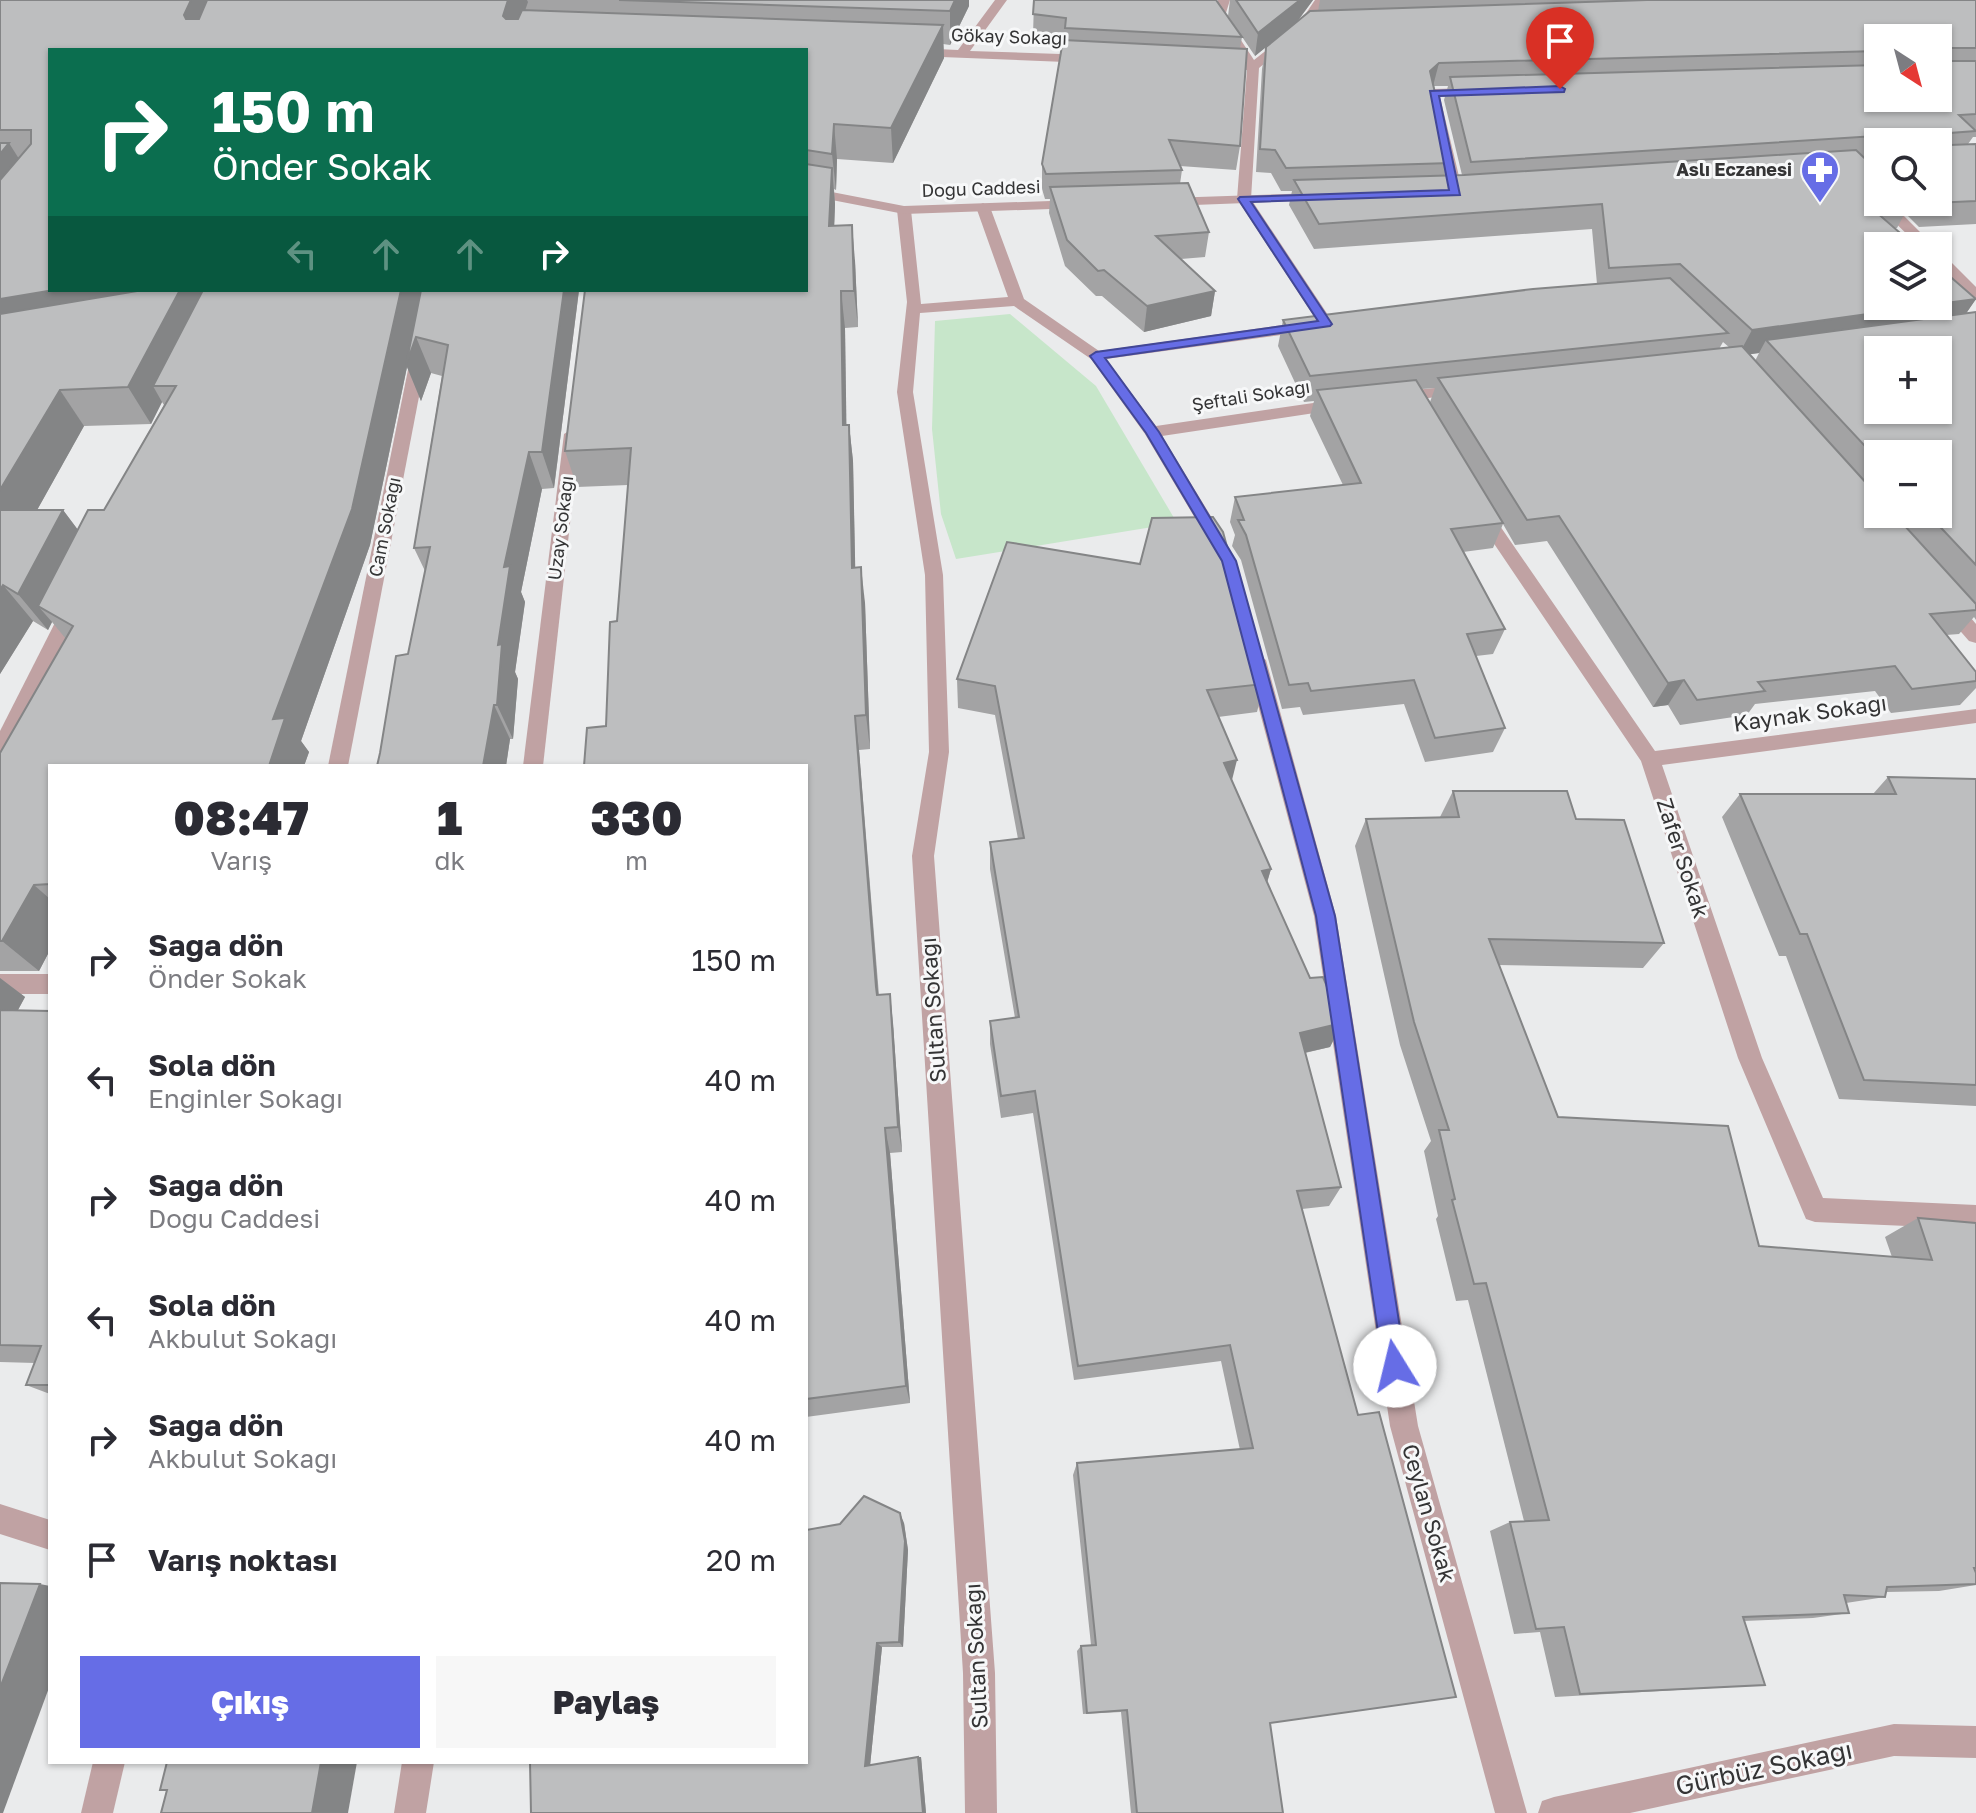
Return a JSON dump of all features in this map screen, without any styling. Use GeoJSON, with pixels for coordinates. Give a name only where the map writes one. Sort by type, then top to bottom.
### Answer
{"type":"FeatureCollection","features":[{"type":"Feature","properties":{"kind":"street"},"geometry":{"type":"LineString","coordinates":[[963,52],[1001,0]]}},
{"type":"Feature","properties":{"kind":"street"},"geometry":{"type":"LineString","coordinates":[[1096,356],[1334,323],[1244,199],[1253,67],[1219,16],[1224,0]]}},
{"type":"Feature","properties":{"kind":"street"},"geometry":{"type":"LineString","coordinates":[[1207,65],[1253,67],[1302,27],[1321,0]]}},
{"type":"Feature","properties":{"kind":"street"},"geometry":{"type":"LineString","coordinates":[[1302,27],[1318,26]]}},
{"type":"Feature","properties":{"kind":"street","name":"Gökay Sokağı"},"geometry":{"type":"LineString","coordinates":[[909,52],[1100,59]]}},
{"type":"Feature","properties":{"kind":"street"},"geometry":{"type":"LineString","coordinates":[[1441,193],[1463,192],[1433,93],[1481,92]]}},
{"type":"Feature","properties":{"kind":"street","name":"Doğu Caddesi"},"geometry":{"type":"LineString","coordinates":[[808,191],[904,210],[1090,204]]}},
{"type":"Feature","properties":{"kind":"street"},"geometry":{"type":"LineString","coordinates":[[1152,202],[1335,196]]}},
{"type":"Feature","properties":{"kind":"street"},"geometry":{"type":"LineString","coordinates":[[983,207],[1017,301],[1096,356],[1152,432],[1229,561]]}},
{"type":"Feature","properties":{"kind":"street","name":"Sultan Sokağı"},"geometry":{"type":"LineString","coordinates":[[904,210],[913,309],[905,392],[934,575],[939,752],[923,856],[979,1673],[981,1813]]}},
{"type":"Feature","properties":{"kind":"street"},"geometry":{"type":"LineString","coordinates":[[1896,216],[1913,232]]}},
{"type":"Feature","properties":{"kind":"street"},"geometry":{"type":"LineString","coordinates":[[1952,271],[1976,295]]}},
{"type":"Feature","properties":{"kind":"street"},"geometry":{"type":"LineString","coordinates":[[913,309],[1017,301]]}},
{"type":"Feature","properties":{"kind":"street","name":"Cam Sokağı"},"geometry":{"type":"LineString","coordinates":[[338,764],[423,338]]}},
{"type":"Feature","properties":{"kind":"street"},"geometry":{"type":"LineString","coordinates":[[1383,399],[1475,389]]}},
{"type":"Feature","properties":{"kind":"street"},"geometry":{"type":"LineString","coordinates":[[1414,395],[1429,420]]}},
{"type":"Feature","properties":{"kind":"street","name":"Şeftali Sokağı"},"geometry":{"type":"LineString","coordinates":[[1152,432],[1352,402]]}},
{"type":"Feature","properties":{"kind":"street","name":"Uzay Sokağı"},"geometry":{"type":"LineString","coordinates":[[533,764],[574,417]]}},
{"type":"Feature","properties":{"kind":"street","name":"Zafer Sokak"},"geometry":{"type":"LineString","coordinates":[[1473,498],[1650,759],[1750,1058],[1815,1210],[1976,1217]]}},
{"type":"Feature","properties":{"kind":"street"},"geometry":{"type":"LineString","coordinates":[[1934,589],[1976,636]]}},
{"type":"Feature","properties":{"kind":"street"},"geometry":{"type":"LineString","coordinates":[[0,751],[78,594]]}},
{"type":"Feature","properties":{"kind":"street","name":"Ceylan Sokak"},"geometry":{"type":"LineString","coordinates":[[1249,635],[1325,916],[1404,1426],[1511,1813]]}},
{"type":"Feature","properties":{"kind":"street","name":"Kaynak Sokağı"},"geometry":{"type":"LineString","coordinates":[[1650,759],[1976,716]]}},
{"type":"Feature","properties":{"kind":"street"},"geometry":{"type":"LineString","coordinates":[[0,984],[48,984]]}},
{"type":"Feature","properties":{"kind":"street"},"geometry":{"type":"LineString","coordinates":[[0,1519],[48,1534]]}},
{"type":"Feature","properties":{"kind":"street","name":"Gürbüz Sokağı"},"geometry":{"type":"LineString","coordinates":[[1554,1813],[1894,1740],[1976,1742]]}},
{"type":"Feature","properties":{"kind":"street"},"geometry":{"type":"LineString","coordinates":[[97,1813],[109,1764]]}},
{"type":"Feature","properties":{"kind":"street"},"geometry":{"type":"LineString","coordinates":[[410,1813],[418,1764]]}},
{"type":"Feature","properties":{"kind":"green space"},"geometry":{"type":"Polygon","coordinates":[[[1010,314],[1096,386],[1177,523],[956,559],[941,514],[932,429],[935,321],[1010,314]]]}},
{"type":"Feature","properties":{"kind":"building"},"geometry":{"type":"Polygon","coordinates":[[[0,0],[191,0],[184,15],[186,19],[199,19],[207,0],[508,0],[503,16],[506,19],[518,19],[522,10],[943,25],[891,128],[834,124],[832,154],[808,150],[808,48],[48,48],[48,291],[0,299],[0,180],[31,144],[31,130],[0,130],[0,0]]]}},
{"type":"Feature","properties":{"kind":"building"},"geometry":{"type":"Polygon","coordinates":[[[619,0],[955,0],[950,11],[619,0]]]}},
{"type":"Feature","properties":{"kind":"building"},"geometry":{"type":"Polygon","coordinates":[[[1034,0],[1216,0],[1242,37],[1065,28],[1066,18],[1033,14],[1034,0]]]}},
{"type":"Feature","properties":{"kind":"building"},"geometry":{"type":"Polygon","coordinates":[[[1236,0],[1300,0],[1258,33],[1236,0]]]}},
{"type":"Feature","properties":{"kind":"building"},"geometry":{"type":"Polygon","coordinates":[[[1647,0],[1976,0],[1976,48],[1952,48],[1952,24],[1864,24],[1864,51],[1439,63],[1430,71],[1451,163],[1286,168],[1275,150],[1260,149],[1266,47],[1310,11],[1647,0]]]}},
{"type":"Feature","properties":{"kind":"building"},"geometry":{"type":"Polygon","coordinates":[[[1063,40],[1247,49],[1240,146],[1169,140],[1182,170],[1046,174],[1042,164],[1063,40]]]}},
{"type":"Feature","properties":{"kind":"building"},"geometry":{"type":"Polygon","coordinates":[[[1952,61],[1976,61],[1976,114],[1959,115],[1976,131],[1952,133],[1952,128],[1864,128],[1864,137],[1471,162],[1450,77],[1864,65],[1864,112],[1952,112],[1952,61]]]}},
{"type":"Feature","properties":{"kind":"building"},"geometry":{"type":"Polygon","coordinates":[[[0,143],[9,143],[0,154],[0,143]]]}},
{"type":"Feature","properties":{"kind":"building"},"geometry":{"type":"Polygon","coordinates":[[[1976,144],[1976,201],[1952,202],[1952,145],[1976,144]]]}},
{"type":"Feature","properties":{"kind":"building"},"geometry":{"type":"Polygon","coordinates":[[[1856,150],[1864,158],[1864,216],[1881,216],[1899,232],[1864,232],[1864,314],[1752,330],[1680,264],[1609,268],[1602,204],[1319,224],[1294,180],[1464,175],[1856,150]]]}},
{"type":"Feature","properties":{"kind":"building"},"geometry":{"type":"Polygon","coordinates":[[[808,164],[832,168],[829,226],[852,225],[854,291],[841,291],[843,425],[849,425],[852,568],[861,567],[866,715],[855,716],[877,995],[890,994],[898,1127],[885,1128],[906,1386],[808,1399],[808,764],[584,764],[587,728],[606,726],[610,622],[617,621],[631,448],[565,451],[585,292],[808,292],[808,164]]]}},
{"type":"Feature","properties":{"kind":"building"},"geometry":{"type":"Polygon","coordinates":[[[1188,183],[1209,232],[1156,236],[1215,291],[1147,306],[1104,270],[1098,271],[1067,240],[1050,187],[1188,183]]]}},
{"type":"Feature","properties":{"kind":"building"},"geometry":{"type":"Polygon","coordinates":[[[1670,278],[1728,333],[1310,376],[1283,320],[1533,289],[1670,278]]]}},
{"type":"Feature","properties":{"kind":"building"},"geometry":{"type":"Polygon","coordinates":[[[1952,278],[1976,299],[1952,302],[1952,278]]]}},
{"type":"Feature","properties":{"kind":"building"},"geometry":{"type":"Polygon","coordinates":[[[131,292],[179,292],[128,387],[60,390],[0,490],[0,314],[131,292]]]}},
{"type":"Feature","properties":{"kind":"building"},"geometry":{"type":"Polygon","coordinates":[[[202,292],[401,292],[352,509],[273,719],[285,718],[270,764],[48,764],[48,884],[34,885],[0,941],[0,753],[73,626],[38,606],[88,510],[104,510],[176,386],[153,386],[202,292]]]}},
{"type":"Feature","properties":{"kind":"building"},"geometry":{"type":"Polygon","coordinates":[[[421,292],[564,292],[542,452],[529,452],[504,567],[510,566],[498,645],[502,644],[497,705],[494,705],[483,764],[377,764],[396,656],[408,654],[430,547],[414,548],[448,345],[416,337],[406,365],[421,292]]]}},
{"type":"Feature","properties":{"kind":"building"},"geometry":{"type":"Polygon","coordinates":[[[1976,312],[1976,565],[1941,528],[1952,528],[1952,440],[1864,440],[1864,445],[1766,340],[1916,320],[1952,320],[1952,315],[1976,312]]]}},
{"type":"Feature","properties":{"kind":"building"},"geometry":{"type":"Polygon","coordinates":[[[1742,346],[1864,481],[1864,528],[1907,528],[1976,604],[1976,610],[1930,614],[1976,672],[1976,681],[1912,689],[1895,666],[1758,682],[1765,691],[1697,700],[1684,680],[1668,683],[1559,516],[1527,520],[1438,378],[1742,346]]]}},
{"type":"Feature","properties":{"kind":"building"},"geometry":{"type":"Polygon","coordinates":[[[1416,380],[1503,523],[1451,529],[1505,629],[1467,634],[1505,728],[1435,738],[1414,680],[1311,691],[1308,683],[1289,685],[1246,535],[1238,520],[1244,520],[1235,497],[1361,483],[1317,390],[1416,380]]]}},
{"type":"Feature","properties":{"kind":"building"},"geometry":{"type":"Polygon","coordinates":[[[0,510],[63,510],[18,594],[3,585],[0,590],[0,510]]]}},
{"type":"Feature","properties":{"kind":"building"},"geometry":{"type":"Polygon","coordinates":[[[1213,517],[1223,532],[1264,684],[1207,690],[1237,760],[1224,763],[1271,869],[1262,871],[1310,978],[1323,977],[1342,1023],[1300,1033],[1341,1187],[1297,1191],[1358,1415],[1379,1412],[1456,1697],[1270,1723],[1283,1813],[1137,1813],[1127,1710],[1087,1713],[1081,1646],[1096,1645],[1077,1463],[1253,1448],[1230,1345],[1078,1366],[1035,1091],[1001,1096],[990,1021],[1019,1017],[990,842],[1024,838],[995,686],[957,679],[1007,542],[1140,564],[1152,518],[1213,517]]]}},
{"type":"Feature","properties":{"kind":"building"},"geometry":{"type":"Polygon","coordinates":[[[1888,777],[1976,779],[1976,1085],[1864,1080],[1807,934],[1800,934],[1740,794],[1896,794],[1888,777]]]}},
{"type":"Feature","properties":{"kind":"building"},"geometry":{"type":"Polygon","coordinates":[[[1453,791],[1567,791],[1576,819],[1624,820],[1664,943],[1489,939],[1558,1117],[1728,1126],[1759,1246],[1932,1260],[1918,1218],[1976,1223],[1976,1584],[1887,1587],[1885,1597],[1844,1595],[1849,1613],[1743,1617],[1765,1685],[1580,1694],[1564,1627],[1536,1629],[1510,1522],[1549,1520],[1486,1283],[1474,1284],[1452,1200],[1455,1199],[1439,1130],[1449,1130],[1414,1022],[1366,819],[1459,817],[1453,791]]]}},
{"type":"Feature","properties":{"kind":"building"},"geometry":{"type":"Polygon","coordinates":[[[0,1010],[48,1011],[48,1385],[26,1385],[41,1346],[0,1345],[0,1010]]]}},
{"type":"Feature","properties":{"kind":"building"},"geometry":{"type":"Polygon","coordinates":[[[864,1496],[900,1513],[905,1541],[899,1642],[877,1643],[865,1766],[918,1757],[923,1813],[531,1813],[530,1764],[808,1764],[808,1530],[840,1524],[864,1496]]]}},
{"type":"Feature","properties":{"kind":"building"},"geometry":{"type":"Polygon","coordinates":[[[0,1583],[40,1584],[0,1688],[0,1583]]]}},
{"type":"Feature","properties":{"kind":"building"},"geometry":{"type":"Polygon","coordinates":[[[166,1764],[321,1764],[312,1813],[161,1813],[167,1790],[160,1790],[166,1764]]]}},
{"type":"Feature","properties":{"kind":"place","name":"Aslı Eczanesi"},"geometry":{"type":"Point","coordinates":[1820,204]}},
{"type":"Feature","properties":{"kind":"route"},"geometry":{"type":"LineString","coordinates":[[1395,1366],[1325,916],[1229,561],[1152,432],[1096,356],[1326,324],[1244,199],[1456,193],[1433,93],[1560,89]]}}]}
